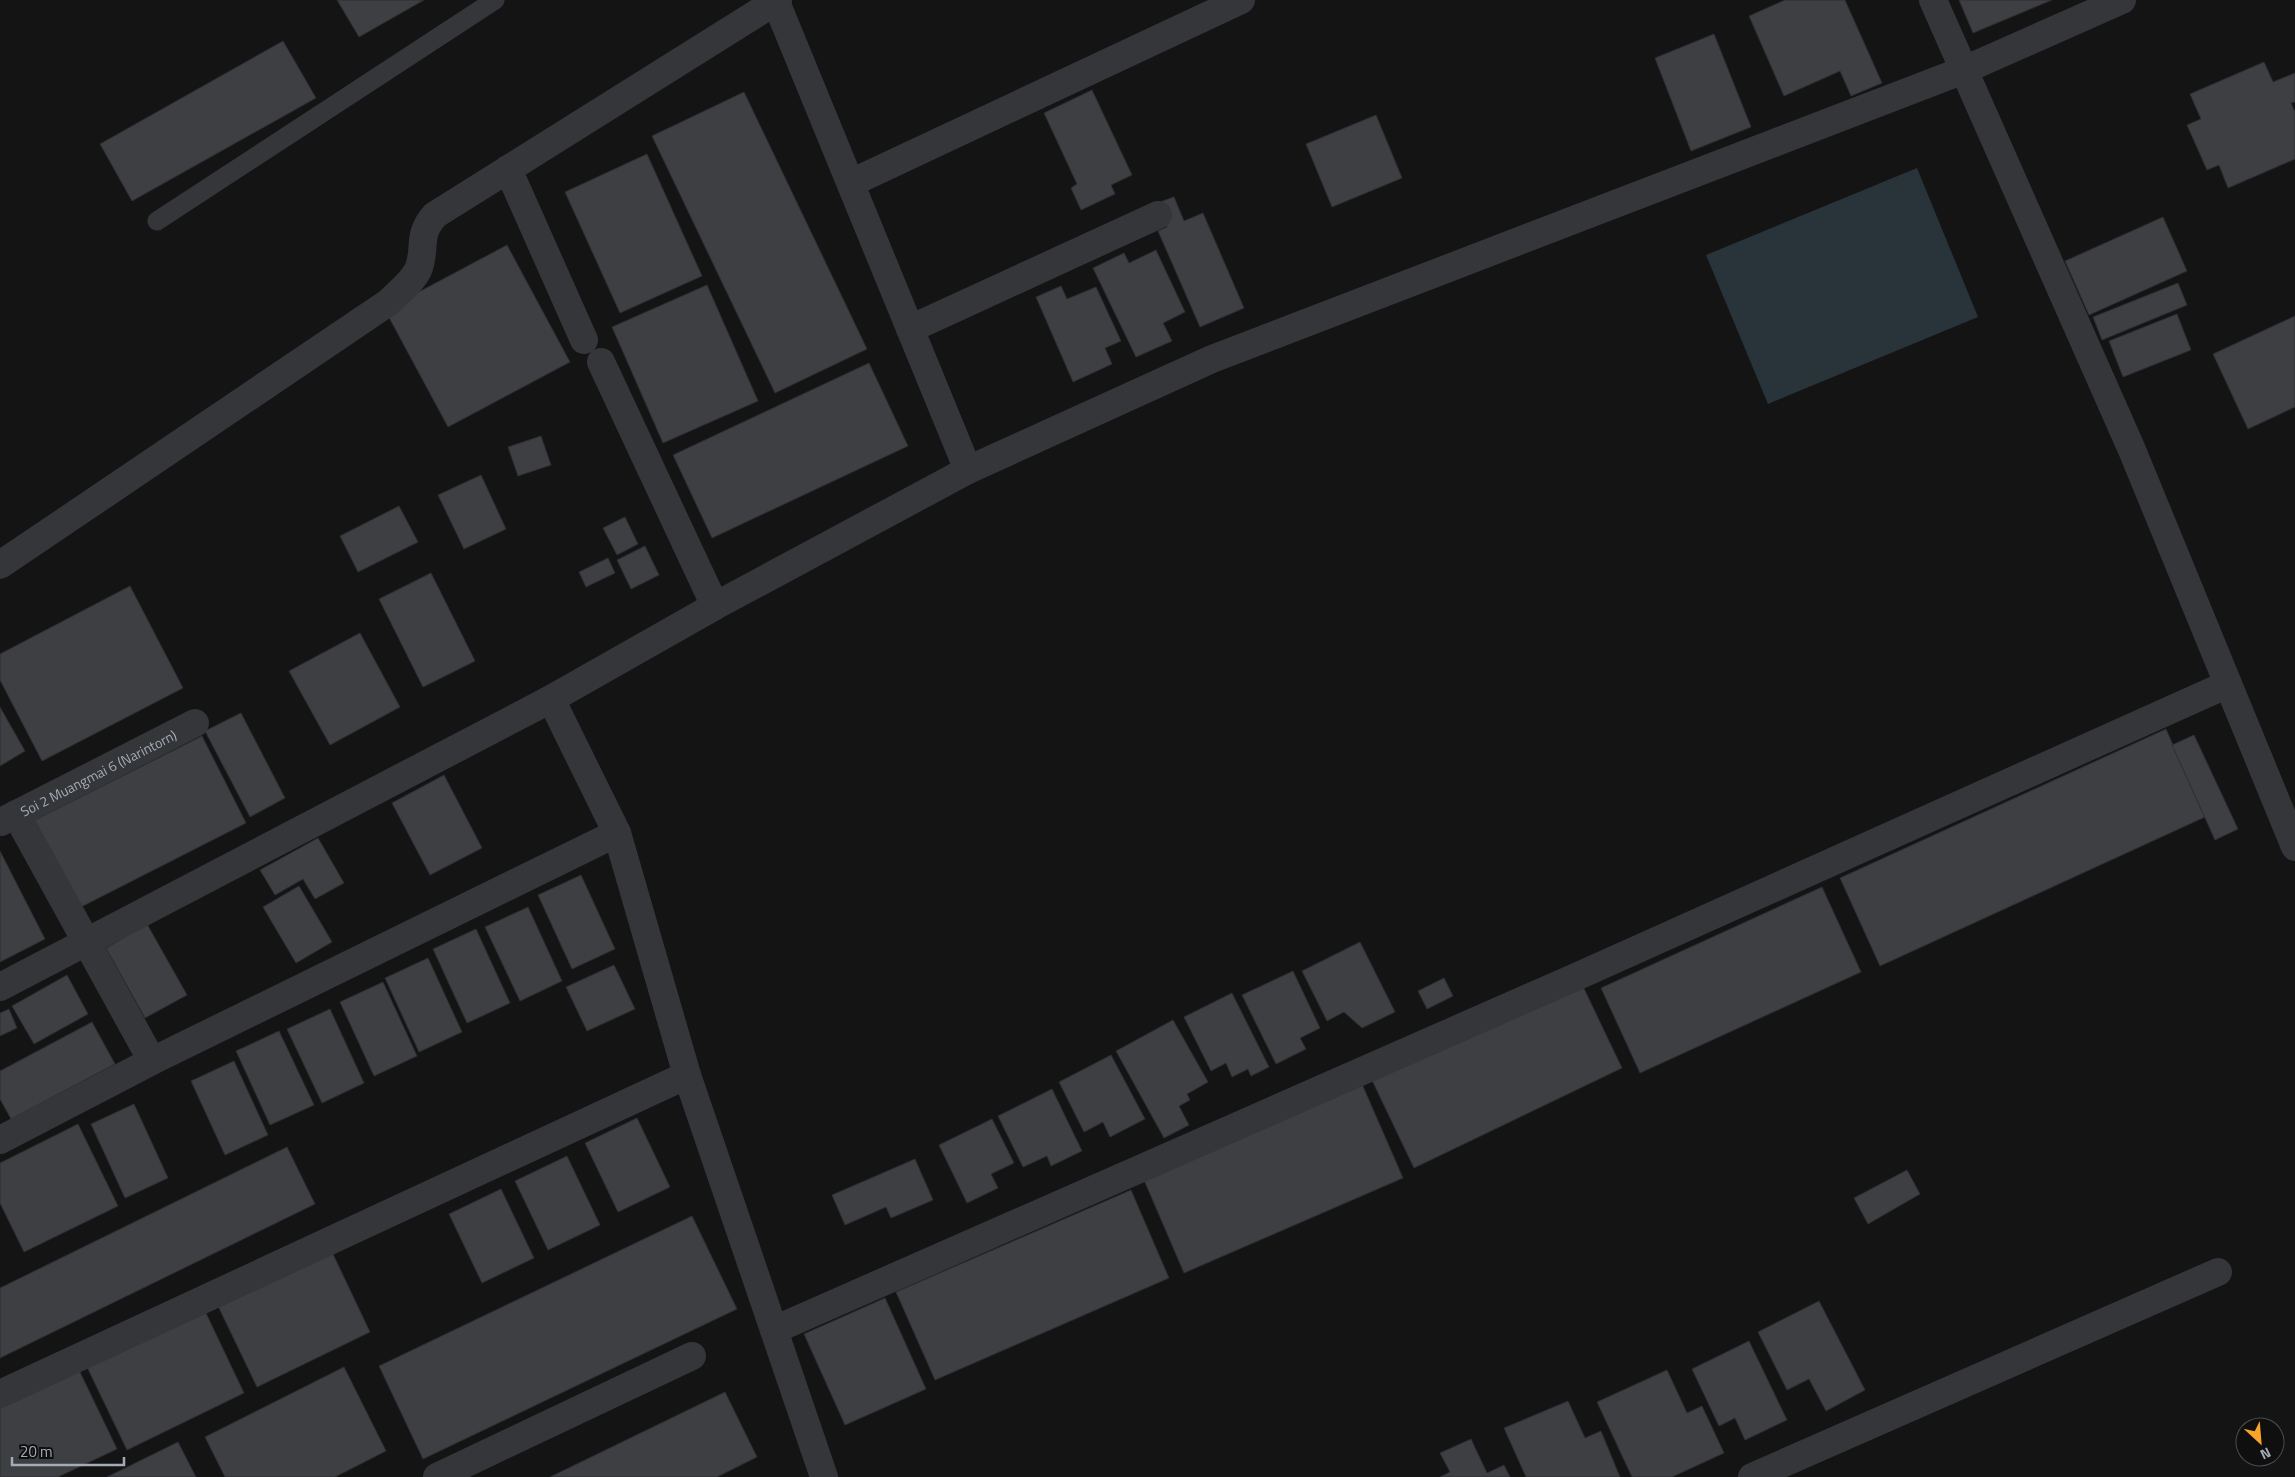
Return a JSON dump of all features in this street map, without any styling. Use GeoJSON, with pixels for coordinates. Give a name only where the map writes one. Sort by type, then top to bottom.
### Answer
{"type":"FeatureCollection","features":[{"type":"Feature","properties":{"kind":"street"},"geometry":{"type":"LineString","coordinates":[[851,183],[1241,0]]}},
{"type":"Feature","properties":{"kind":"street"},"geometry":{"type":"LineString","coordinates":[[1933,0],[2132,450],[2295,846]]}},
{"type":"Feature","properties":{"kind":"street"},"geometry":{"type":"LineString","coordinates":[[0,987],[552,699],[715,606],[968,470],[1212,359],[1964,70],[2122,0]]}},
{"type":"Feature","properties":{"kind":"street"},"geometry":{"type":"LineString","coordinates":[[0,565],[389,302],[408,284],[418,270],[423,233],[435,215],[776,1],[968,470]]}},
{"type":"Feature","properties":{"kind":"street"},"geometry":{"type":"LineString","coordinates":[[508,169],[584,340]]}},
{"type":"Feature","properties":{"kind":"street"},"geometry":{"type":"LineString","coordinates":[[910,328],[1158,215]]}},
{"type":"Feature","properties":{"kind":"street"},"geometry":{"type":"LineString","coordinates":[[601,362],[715,606]]}},
{"type":"Feature","properties":{"kind":"street"},"geometry":{"type":"LineString","coordinates":[[774,1330],[1568,980],[2228,684]]}},
{"type":"Feature","properties":{"kind":"street"},"geometry":{"type":"LineString","coordinates":[[552,699],[617,833],[687,1075],[824,1477]]}},
{"type":"Feature","properties":{"kind":"street","name":"Soi 2 Muangmai 6 (Narintorn)"},"geometry":{"type":"LineString","coordinates":[[8,818],[195,723]]}},
{"type":"Feature","properties":{"kind":"street"},"geometry":{"type":"LineString","coordinates":[[8,818],[86,943],[152,1061]]}},
{"type":"Feature","properties":{"kind":"street"},"geometry":{"type":"LineString","coordinates":[[0,1140],[152,1061],[617,833]]}},
{"type":"Feature","properties":{"kind":"street"},"geometry":{"type":"LineString","coordinates":[[0,1394],[687,1075]]}},
{"type":"Feature","properties":{"kind":"street"},"geometry":{"type":"LineString","coordinates":[[1757,1476],[2218,1272]]}},
{"type":"Feature","properties":{"kind":"street"},"geometry":{"type":"LineString","coordinates":[[437,1477],[692,1356]]}},
{"type":"Feature","properties":{"kind":"lane"},"geometry":{"type":"LineString","coordinates":[[157,221],[495,0]]}},
{"type":"Feature","properties":{"kind":"shaded area"},"geometry":{"type":"Polygon","coordinates":[[[1917,168],[1978,317],[1768,404],[1706,255],[1917,168]]]}},
{"type":"Feature","properties":{"kind":"building"},"geometry":{"type":"Polygon","coordinates":[[[337,0],[424,0],[359,37],[337,0]]]}},
{"type":"Feature","properties":{"kind":"building"},"geometry":{"type":"Polygon","coordinates":[[[1785,0],[1845,0],[1882,83],[1851,96],[1840,71],[1784,96],[1749,16],[1785,0]]]}},
{"type":"Feature","properties":{"kind":"building"},"geometry":{"type":"Polygon","coordinates":[[[1959,0],[2052,0],[1973,33],[1959,0]]]}},
{"type":"Feature","properties":{"kind":"building"},"geometry":{"type":"Polygon","coordinates":[[[1714,34],[1751,127],[1691,151],[1655,58],[1714,34]]]}},
{"type":"Feature","properties":{"kind":"building"},"geometry":{"type":"Polygon","coordinates":[[[283,41],[316,98],[132,201],[100,144],[283,41]]]}},
{"type":"Feature","properties":{"kind":"building"},"geometry":{"type":"Polygon","coordinates":[[[2264,62],[2273,82],[2295,73],[2295,102],[2291,103],[2295,112],[2295,159],[2228,188],[2219,165],[2207,170],[2187,125],[2201,119],[2190,94],[2264,62]]]}},
{"type":"Feature","properties":{"kind":"building"},"geometry":{"type":"Polygon","coordinates":[[[1092,90],[1132,175],[1111,185],[1115,194],[1081,210],[1071,188],[1077,184],[1044,113],[1092,90]]]}},
{"type":"Feature","properties":{"kind":"building"},"geometry":{"type":"Polygon","coordinates":[[[744,92],[867,349],[775,393],[652,136],[744,92]]]}},
{"type":"Feature","properties":{"kind":"building"},"geometry":{"type":"Polygon","coordinates":[[[1376,115],[1402,178],[1332,207],[1306,144],[1376,115]]]}},
{"type":"Feature","properties":{"kind":"building"},"geometry":{"type":"Polygon","coordinates":[[[647,154],[702,276],[620,313],[565,192],[647,154]]]}},
{"type":"Feature","properties":{"kind":"building"},"geometry":{"type":"Polygon","coordinates":[[[1174,197],[1184,221],[1203,213],[1244,308],[1200,327],[1158,231],[1167,227],[1157,203],[1174,197]]]}},
{"type":"Feature","properties":{"kind":"building"},"geometry":{"type":"Polygon","coordinates":[[[2163,217],[2187,271],[2089,315],[2065,261],[2163,217]]]}},
{"type":"Feature","properties":{"kind":"building"},"geometry":{"type":"Polygon","coordinates":[[[507,245],[570,362],[448,427],[385,310],[507,245]]]}},
{"type":"Feature","properties":{"kind":"building"},"geometry":{"type":"Polygon","coordinates":[[[1156,250],[1185,312],[1163,323],[1172,341],[1136,357],[1093,268],[1124,253],[1129,263],[1156,250]]]}},
{"type":"Feature","properties":{"kind":"building"},"geometry":{"type":"Polygon","coordinates":[[[2178,283],[2187,305],[2102,340],[2093,317],[2178,283]]]}},
{"type":"Feature","properties":{"kind":"building"},"geometry":{"type":"Polygon","coordinates":[[[707,285],[758,401],[663,443],[612,327],[707,285]]]}},
{"type":"Feature","properties":{"kind":"building"},"geometry":{"type":"Polygon","coordinates":[[[1061,286],[1067,299],[1096,287],[1121,341],[1105,348],[1112,364],[1073,382],[1036,297],[1061,286]]]}},
{"type":"Feature","properties":{"kind":"building"},"geometry":{"type":"Polygon","coordinates":[[[2177,314],[2191,350],[2123,377],[2109,341],[2177,314]]]}},
{"type":"Feature","properties":{"kind":"building"},"geometry":{"type":"Polygon","coordinates":[[[2295,316],[2295,407],[2248,429],[2213,354],[2295,316]]]}},
{"type":"Feature","properties":{"kind":"building"},"geometry":{"type":"Polygon","coordinates":[[[869,363],[908,446],[712,538],[673,455],[869,363]]]}},
{"type":"Feature","properties":{"kind":"building"},"geometry":{"type":"Polygon","coordinates":[[[541,436],[551,465],[518,476],[508,447],[541,436]]]}},
{"type":"Feature","properties":{"kind":"building"},"geometry":{"type":"Polygon","coordinates":[[[481,475],[506,529],[464,549],[438,495],[481,475]]]}},
{"type":"Feature","properties":{"kind":"building"},"geometry":{"type":"Polygon","coordinates":[[[399,506],[418,542],[358,572],[340,536],[399,506]]]}},
{"type":"Feature","properties":{"kind":"building"},"geometry":{"type":"Polygon","coordinates":[[[625,517],[638,544],[617,555],[603,528],[625,517]]]}},
{"type":"Feature","properties":{"kind":"building"},"geometry":{"type":"Polygon","coordinates":[[[645,546],[659,575],[631,589],[617,560],[645,546]]]}},
{"type":"Feature","properties":{"kind":"building"},"geometry":{"type":"Polygon","coordinates":[[[608,558],[615,573],[586,587],[579,572],[608,558]]]}},
{"type":"Feature","properties":{"kind":"building"},"geometry":{"type":"Polygon","coordinates":[[[431,573],[475,661],[423,687],[379,599],[431,573]]]}},
{"type":"Feature","properties":{"kind":"building"},"geometry":{"type":"Polygon","coordinates":[[[130,586],[183,688],[42,761],[0,680],[0,654],[130,586]]]}},
{"type":"Feature","properties":{"kind":"building"},"geometry":{"type":"Polygon","coordinates":[[[360,633],[400,707],[330,745],[289,671],[360,633]]]}},
{"type":"Feature","properties":{"kind":"building"},"geometry":{"type":"Polygon","coordinates":[[[0,707],[25,751],[0,766],[0,707]]]}},
{"type":"Feature","properties":{"kind":"building"},"geometry":{"type":"Polygon","coordinates":[[[241,713],[285,798],[250,817],[205,731],[241,713]]]}},
{"type":"Feature","properties":{"kind":"building"},"geometry":{"type":"Polygon","coordinates":[[[2166,729],[2205,817],[1880,966],[1840,878],[2166,729]]]}},
{"type":"Feature","properties":{"kind":"building"},"geometry":{"type":"Polygon","coordinates":[[[2194,735],[2238,829],[2215,840],[2172,745],[2194,735]]]}},
{"type":"Feature","properties":{"kind":"building"},"geometry":{"type":"Polygon","coordinates":[[[202,736],[246,823],[77,909],[33,821],[202,736]]]}},
{"type":"Feature","properties":{"kind":"building"},"geometry":{"type":"Polygon","coordinates":[[[444,775],[482,848],[430,875],[392,803],[444,775]]]}},
{"type":"Feature","properties":{"kind":"building"},"geometry":{"type":"Polygon","coordinates":[[[318,838],[344,883],[315,899],[303,879],[275,895],[260,870],[318,838]]]}},
{"type":"Feature","properties":{"kind":"building"},"geometry":{"type":"Polygon","coordinates":[[[0,851],[45,939],[0,962],[0,851]]]}},
{"type":"Feature","properties":{"kind":"building"},"geometry":{"type":"Polygon","coordinates":[[[581,875],[615,949],[572,969],[538,895],[581,875]]]}},
{"type":"Feature","properties":{"kind":"building"},"geometry":{"type":"Polygon","coordinates":[[[299,886],[332,942],[296,963],[263,907],[299,886]]]}},
{"type":"Feature","properties":{"kind":"building"},"geometry":{"type":"Polygon","coordinates":[[[1822,887],[1861,972],[1640,1073],[1601,988],[1822,887]]]}},
{"type":"Feature","properties":{"kind":"building"},"geometry":{"type":"Polygon","coordinates":[[[528,907],[562,981],[520,1001],[485,927],[528,907]]]}},
{"type":"Feature","properties":{"kind":"building"},"geometry":{"type":"Polygon","coordinates":[[[147,924],[187,995],[145,1018],[106,948],[147,924]]]}},
{"type":"Feature","properties":{"kind":"building"},"geometry":{"type":"Polygon","coordinates":[[[476,929],[510,1003],[467,1023],[433,949],[476,929]]]}},
{"type":"Feature","properties":{"kind":"building"},"geometry":{"type":"Polygon","coordinates":[[[1360,942],[1395,1012],[1362,1028],[1344,1012],[1327,1021],[1302,971],[1360,942]]]}},
{"type":"Feature","properties":{"kind":"building"},"geometry":{"type":"Polygon","coordinates":[[[428,958],[462,1032],[419,1052],[385,978],[428,958]]]}},
{"type":"Feature","properties":{"kind":"building"},"geometry":{"type":"Polygon","coordinates":[[[614,965],[635,1009],[587,1031],[566,987],[614,965]]]}},
{"type":"Feature","properties":{"kind":"building"},"geometry":{"type":"Polygon","coordinates":[[[1293,971],[1320,1028],[1300,1038],[1306,1049],[1276,1064],[1242,995],[1293,971]]]}},
{"type":"Feature","properties":{"kind":"building"},"geometry":{"type":"Polygon","coordinates":[[[67,975],[88,1014],[34,1044],[12,1006],[67,975]]]}},
{"type":"Feature","properties":{"kind":"building"},"geometry":{"type":"Polygon","coordinates":[[[1578,976],[1622,1068],[1414,1168],[1370,1076],[1578,976]]]}},
{"type":"Feature","properties":{"kind":"building"},"geometry":{"type":"Polygon","coordinates":[[[1444,978],[1453,996],[1427,1009],[1418,991],[1444,978]]]}},
{"type":"Feature","properties":{"kind":"building"},"geometry":{"type":"Polygon","coordinates":[[[383,982],[417,1056],[374,1076],[340,1002],[383,982]]]}},
{"type":"Feature","properties":{"kind":"building"},"geometry":{"type":"Polygon","coordinates":[[[1232,993],[1269,1067],[1251,1076],[1248,1069],[1232,1077],[1226,1063],[1211,1071],[1184,1017],[1232,993]]]}},
{"type":"Feature","properties":{"kind":"building"},"geometry":{"type":"Polygon","coordinates":[[[9,1009],[17,1028],[0,1036],[0,1013],[9,1009]]]}},
{"type":"Feature","properties":{"kind":"building"},"geometry":{"type":"Polygon","coordinates":[[[330,1009],[364,1083],[322,1103],[287,1029],[330,1009]]]}},
{"type":"Feature","properties":{"kind":"building"},"geometry":{"type":"Polygon","coordinates":[[[1173,1020],[1208,1082],[1187,1094],[1190,1100],[1179,1106],[1189,1125],[1164,1138],[1116,1051],[1173,1020]]]}},
{"type":"Feature","properties":{"kind":"building"},"geometry":{"type":"Polygon","coordinates":[[[92,1022],[115,1064],[11,1119],[0,1099],[0,1071],[92,1022]]]}},
{"type":"Feature","properties":{"kind":"building"},"geometry":{"type":"Polygon","coordinates":[[[279,1031],[314,1105],[270,1125],[236,1051],[279,1031]]]}},
{"type":"Feature","properties":{"kind":"building"},"geometry":{"type":"Polygon","coordinates":[[[1111,1055],[1145,1119],[1110,1137],[1103,1122],[1084,1132],[1059,1082],[1111,1055]]]}},
{"type":"Feature","properties":{"kind":"building"},"geometry":{"type":"Polygon","coordinates":[[[234,1061],[268,1135],[225,1155],[191,1081],[234,1061]]]}},
{"type":"Feature","properties":{"kind":"building"},"geometry":{"type":"Polygon","coordinates":[[[1362,1084],[1403,1178],[1184,1273],[1144,1180],[1362,1084]]]}},
{"type":"Feature","properties":{"kind":"building"},"geometry":{"type":"Polygon","coordinates":[[[1052,1089],[1082,1151],[1051,1166],[1047,1156],[1023,1167],[998,1116],[1052,1089]]]}},
{"type":"Feature","properties":{"kind":"building"},"geometry":{"type":"Polygon","coordinates":[[[134,1104],[168,1178],[125,1198],[91,1124],[134,1104]]]}},
{"type":"Feature","properties":{"kind":"building"},"geometry":{"type":"Polygon","coordinates":[[[637,1118],[670,1187],[618,1212],[585,1143],[637,1118]]]}},
{"type":"Feature","properties":{"kind":"building"},"geometry":{"type":"Polygon","coordinates":[[[992,1119],[1014,1163],[991,1174],[998,1188],[967,1203],[939,1145],[992,1119]]]}},
{"type":"Feature","properties":{"kind":"building"},"geometry":{"type":"Polygon","coordinates":[[[78,1124],[118,1206],[24,1252],[0,1203],[0,1163],[78,1124]]]}},
{"type":"Feature","properties":{"kind":"building"},"geometry":{"type":"Polygon","coordinates":[[[287,1147],[315,1204],[0,1358],[0,1288],[287,1147]]]}},
{"type":"Feature","properties":{"kind":"building"},"geometry":{"type":"Polygon","coordinates":[[[567,1156],[600,1225],[548,1250],[515,1181],[567,1156]]]}},
{"type":"Feature","properties":{"kind":"building"},"geometry":{"type":"Polygon","coordinates":[[[915,1159],[933,1200],[891,1218],[886,1207],[845,1225],[832,1195],[915,1159]]]}},
{"type":"Feature","properties":{"kind":"building"},"geometry":{"type":"Polygon","coordinates":[[[1907,1170],[1920,1194],[1868,1224],[1854,1198],[1907,1170]]]}},
{"type":"Feature","properties":{"kind":"building"},"geometry":{"type":"Polygon","coordinates":[[[501,1189],[534,1258],[482,1283],[449,1214],[501,1189]]]}},
{"type":"Feature","properties":{"kind":"building"},"geometry":{"type":"Polygon","coordinates":[[[1131,1190],[1169,1278],[935,1380],[896,1292],[1131,1190]]]}},
{"type":"Feature","properties":{"kind":"building"},"geometry":{"type":"Polygon","coordinates":[[[692,1216],[737,1309],[423,1459],[379,1366],[692,1216]]]}},
{"type":"Feature","properties":{"kind":"building"},"geometry":{"type":"Polygon","coordinates":[[[332,1252],[370,1332],[257,1387],[218,1306],[332,1252]]]}},
{"type":"Feature","properties":{"kind":"building"},"geometry":{"type":"Polygon","coordinates":[[[885,1298],[926,1389],[845,1425],[804,1334],[885,1298]]]}},
{"type":"Feature","properties":{"kind":"building"},"geometry":{"type":"Polygon","coordinates":[[[1819,1301],[1865,1390],[1826,1411],[1809,1379],[1787,1390],[1758,1332],[1819,1301]]]}},
{"type":"Feature","properties":{"kind":"building"},"geometry":{"type":"Polygon","coordinates":[[[205,1311],[244,1393],[127,1450],[87,1367],[205,1311]]]}},
{"type":"Feature","properties":{"kind":"building"},"geometry":{"type":"Polygon","coordinates":[[[1749,1341],[1787,1420],[1745,1440],[1735,1418],[1719,1426],[1692,1369],[1749,1341]]]}},
{"type":"Feature","properties":{"kind":"building"},"geometry":{"type":"Polygon","coordinates":[[[344,1367],[386,1451],[335,1477],[225,1477],[205,1437],[344,1367]]]}},
{"type":"Feature","properties":{"kind":"building"},"geometry":{"type":"Polygon","coordinates":[[[79,1370],[117,1449],[58,1477],[0,1477],[0,1407],[79,1370]]]}},
{"type":"Feature","properties":{"kind":"building"},"geometry":{"type":"Polygon","coordinates":[[[1667,1370],[1687,1413],[1702,1406],[1724,1453],[1672,1477],[1632,1477],[1597,1402],[1667,1370]]]}},
{"type":"Feature","properties":{"kind":"building"},"geometry":{"type":"Polygon","coordinates":[[[725,1392],[757,1457],[717,1477],[550,1477],[725,1392]]]}},
{"type":"Feature","properties":{"kind":"building"},"geometry":{"type":"Polygon","coordinates":[[[1568,1401],[1585,1438],[1601,1431],[1620,1477],[1526,1477],[1504,1428],[1568,1401]]]}},
{"type":"Feature","properties":{"kind":"building"},"geometry":{"type":"Polygon","coordinates":[[[1471,1439],[1487,1473],[1504,1465],[1510,1477],[1440,1477],[1450,1472],[1440,1453],[1471,1439]]]}},
{"type":"Feature","properties":{"kind":"building"},"geometry":{"type":"Polygon","coordinates":[[[178,1442],[196,1477],[107,1477],[178,1442]]]}}]}
